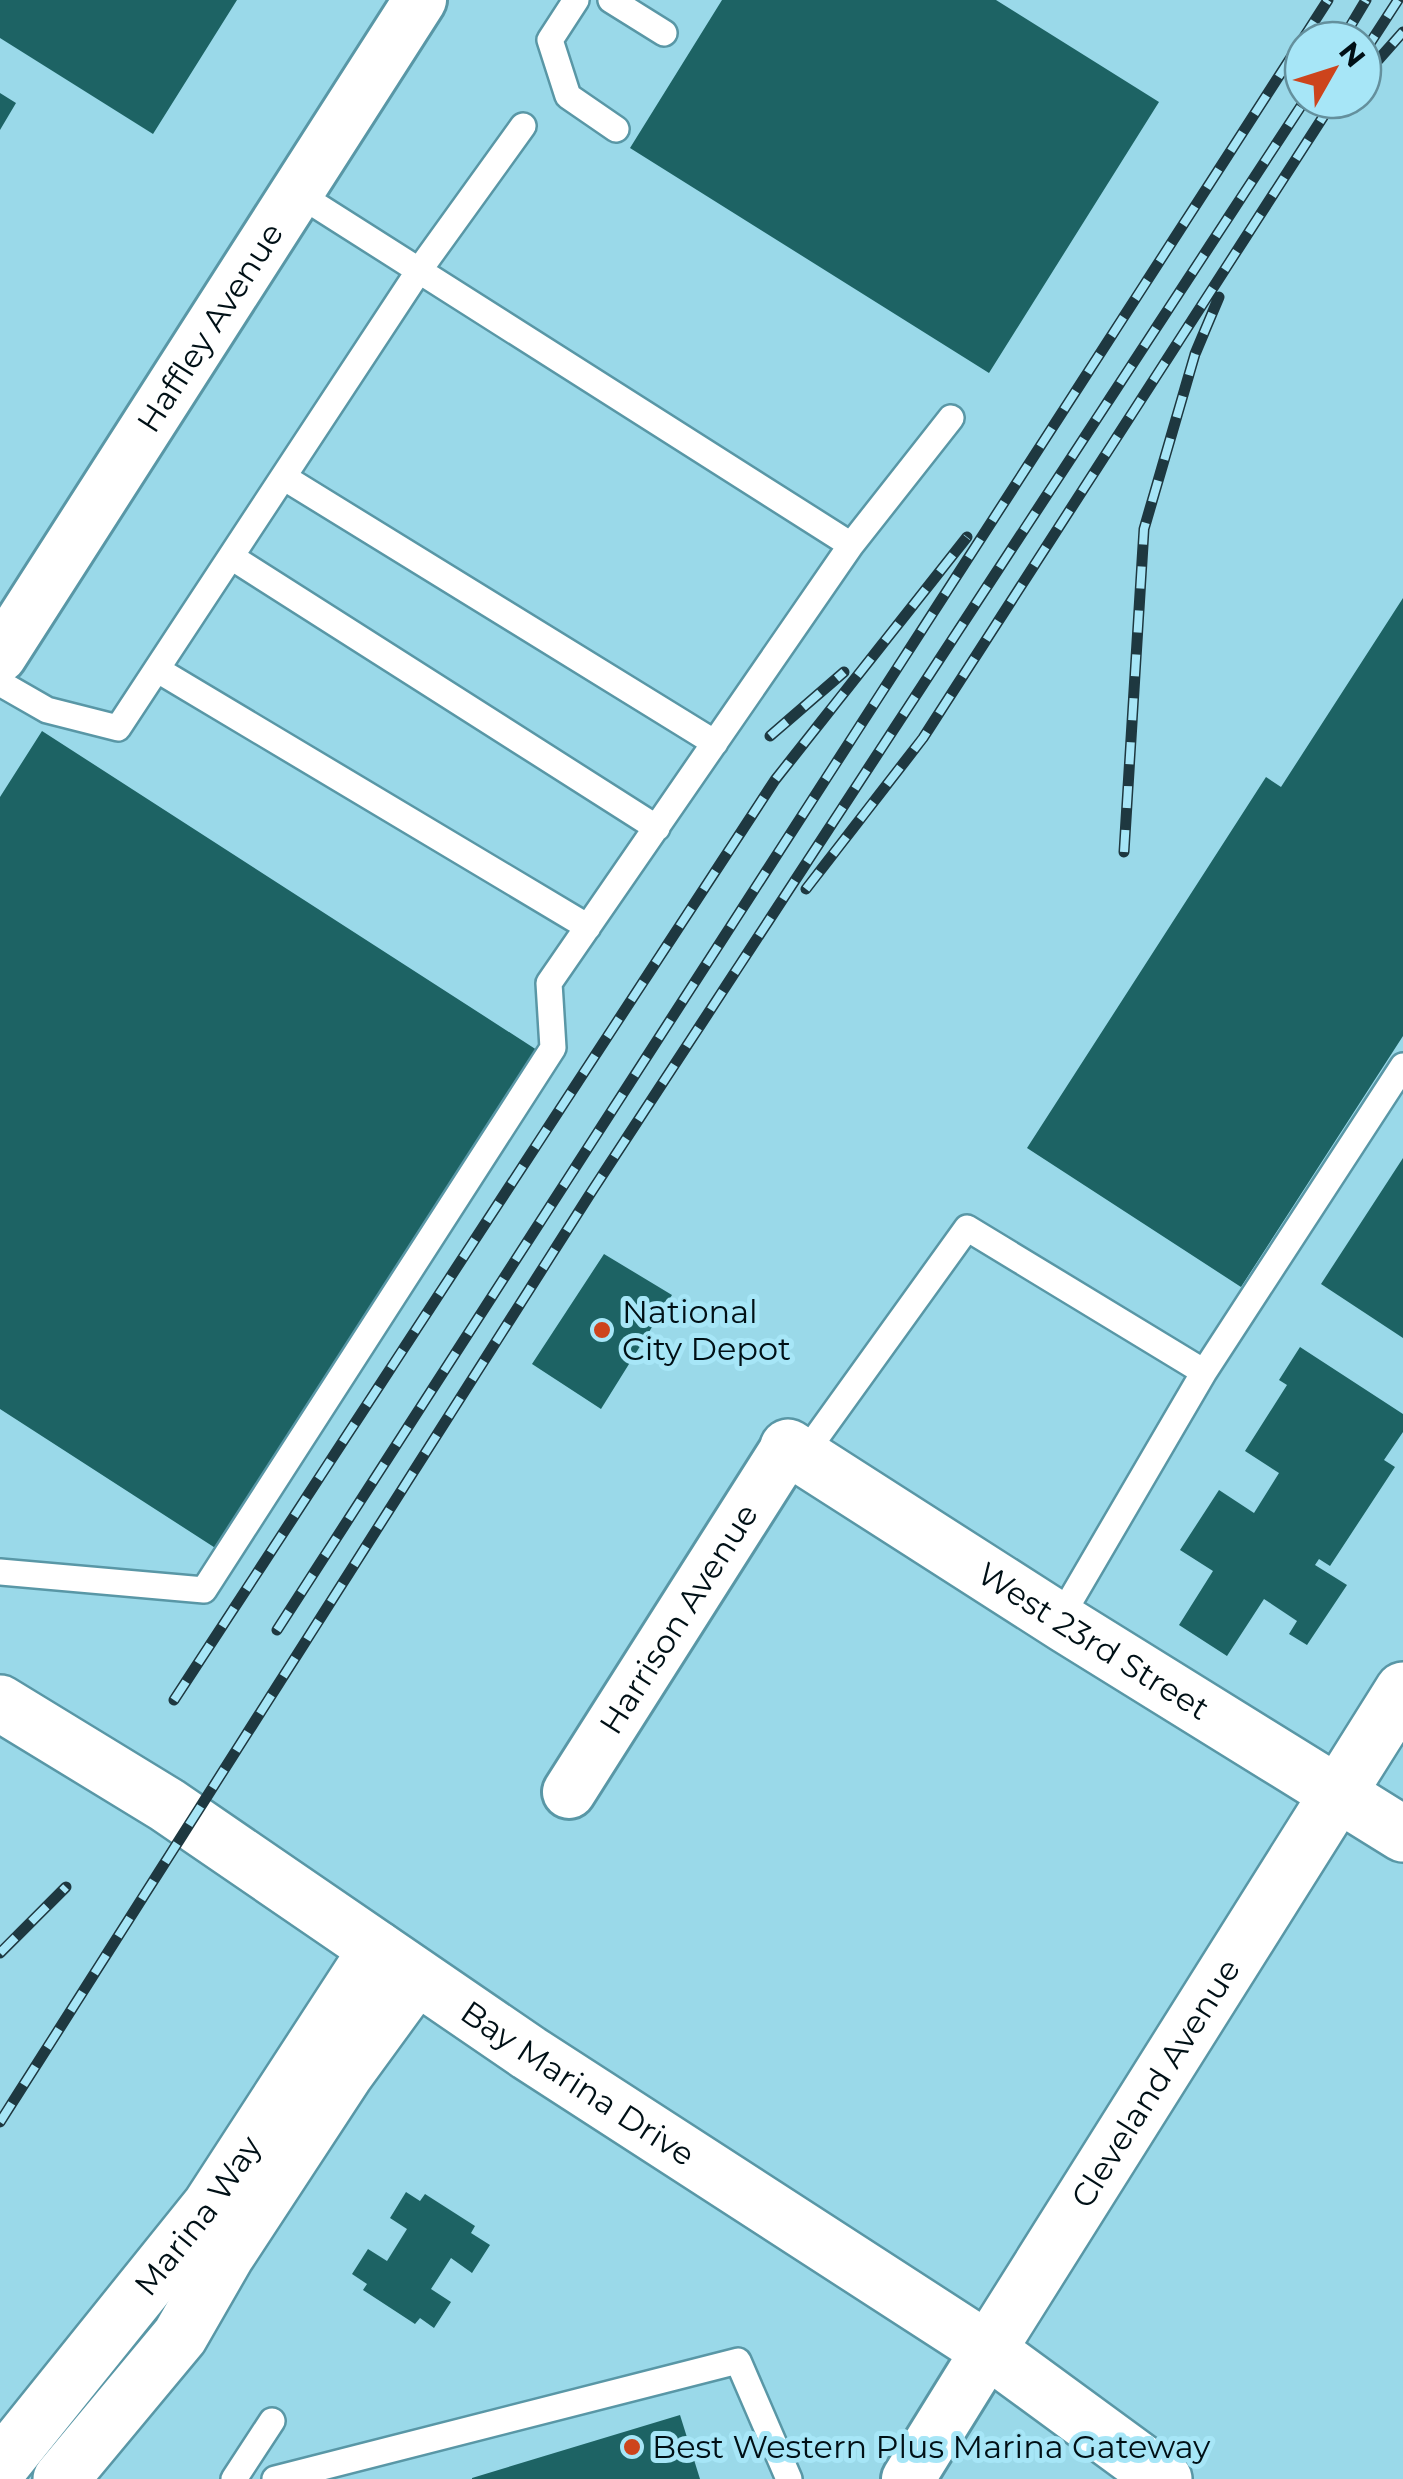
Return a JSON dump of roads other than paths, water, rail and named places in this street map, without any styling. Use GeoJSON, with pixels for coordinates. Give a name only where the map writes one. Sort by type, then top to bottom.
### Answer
{"type":"FeatureCollection","features":[{"type":"Feature","properties":{"kind":"main road","name":"West 23rd Street"},"geometry":{"type":"LineString","coordinates":[[795,1452],[1403,1834]]}},
{"type":"Feature","properties":{"kind":"main road","name":"Cleveland Avenue"},"geometry":{"type":"LineString","coordinates":[[988,2350],[1403,1690]]}},
{"type":"Feature","properties":{"kind":"main road","name":"Bay Marina Drive"},"geometry":{"type":"LineString","coordinates":[[0,1703],[167,1805],[397,1963],[988,2350],[1159,2476]]}},
{"type":"Feature","properties":{"kind":"main road","name":"Marina Way"},"geometry":{"type":"LineString","coordinates":[[0,2467],[210,2206],[397,1963]]}},
{"type":"Feature","properties":{"kind":"main road","name":"Marina Way"},"geometry":{"type":"LineString","coordinates":[[61,2479],[180,2336],[226,2256],[346,2073],[397,1963]]}},
{"type":"Feature","properties":{"kind":"street","name":"Haffley Avenue"},"geometry":{"type":"LineString","coordinates":[[0,656],[420,0]]}},
{"type":"Feature","properties":{"kind":"street","name":"Harrison Avenue"},"geometry":{"type":"LineString","coordinates":[[569,1792],[795,1452]]}},
{"type":"Feature","properties":{"kind":"street","name":"Cleveland Avenue"},"geometry":{"type":"LineString","coordinates":[[908,2479],[988,2350]]}},
{"type":"Feature","properties":{"kind":"lane"},"geometry":{"type":"LineString","coordinates":[[576,0],[550,40],[568,96],[616,129]]}},
{"type":"Feature","properties":{"kind":"lane"},"geometry":{"type":"LineString","coordinates":[[611,0],[664,34]]}},
{"type":"Feature","properties":{"kind":"lane"},"geometry":{"type":"LineString","coordinates":[[0,682],[47,710],[118,728],[420,269],[523,126]]}},
{"type":"Feature","properties":{"kind":"lane"},"geometry":{"type":"LineString","coordinates":[[297,192],[851,545]]}},
{"type":"Feature","properties":{"kind":"lane"},"geometry":{"type":"LineString","coordinates":[[0,1572],[204,1590],[553,1048],[549,983],[851,545],[951,418]]}},
{"type":"Feature","properties":{"kind":"lane"},"geometry":{"type":"LineString","coordinates":[[285,478],[715,743]]}},
{"type":"Feature","properties":{"kind":"lane"},"geometry":{"type":"LineString","coordinates":[[233,558],[657,828]]}},
{"type":"Feature","properties":{"kind":"lane"},"geometry":{"type":"LineString","coordinates":[[158,670],[588,927]]}},
{"type":"Feature","properties":{"kind":"lane"},"geometry":{"type":"LineString","coordinates":[[1059,1620],[1204,1372],[1403,1066]]}},
{"type":"Feature","properties":{"kind":"lane"},"geometry":{"type":"LineString","coordinates":[[795,1452],[968,1228],[1204,1372]]}},
{"type":"Feature","properties":{"kind":"lane"},"geometry":{"type":"LineString","coordinates":[[275,2479],[738,2360],[789,2479]]}},
{"type":"Feature","properties":{"kind":"lane"},"geometry":{"type":"LineString","coordinates":[[234,2479],[272,2421]]}},
{"type":"Feature","properties":{"kind":"railway"},"geometry":{"type":"LineString","coordinates":[[277,1630],[1328,0]]}},
{"type":"Feature","properties":{"kind":"railway"},"geometry":{"type":"LineString","coordinates":[[1354,20],[1366,0]]}},
{"type":"Feature","properties":{"kind":"railway"},"geometry":{"type":"LineString","coordinates":[[1383,23],[1398,0]]}},
{"type":"Feature","properties":{"kind":"railway"},"geometry":{"type":"LineString","coordinates":[[1383,54],[1403,32]]}},
{"type":"Feature","properties":{"kind":"railway"},"geometry":{"type":"LineString","coordinates":[[0,2122],[590,1194],[1292,120]]}},
{"type":"Feature","properties":{"kind":"railway"},"geometry":{"type":"LineString","coordinates":[[806,889],[923,738],[1321,120]]}},
{"type":"Feature","properties":{"kind":"railway"},"geometry":{"type":"LineString","coordinates":[[1124,852],[1144,529],[1195,354],[1219,297]]}},
{"type":"Feature","properties":{"kind":"railway"},"geometry":{"type":"LineString","coordinates":[[174,1700],[775,780],[967,537]]}},
{"type":"Feature","properties":{"kind":"railway"},"geometry":{"type":"LineString","coordinates":[[770,736],[844,672]]}},
{"type":"Feature","properties":{"kind":"railway"},"geometry":{"type":"LineString","coordinates":[[0,1953],[66,1887]]}},
{"type":"Feature","properties":{"kind":"place","name":"National City Depot"},"geometry":{"type":"Point","coordinates":[602,1330]}},
{"type":"Feature","properties":{"kind":"place","name":"Best Western Plus Marina Gateway"},"geometry":{"type":"Point","coordinates":[632,2447]}}]}
